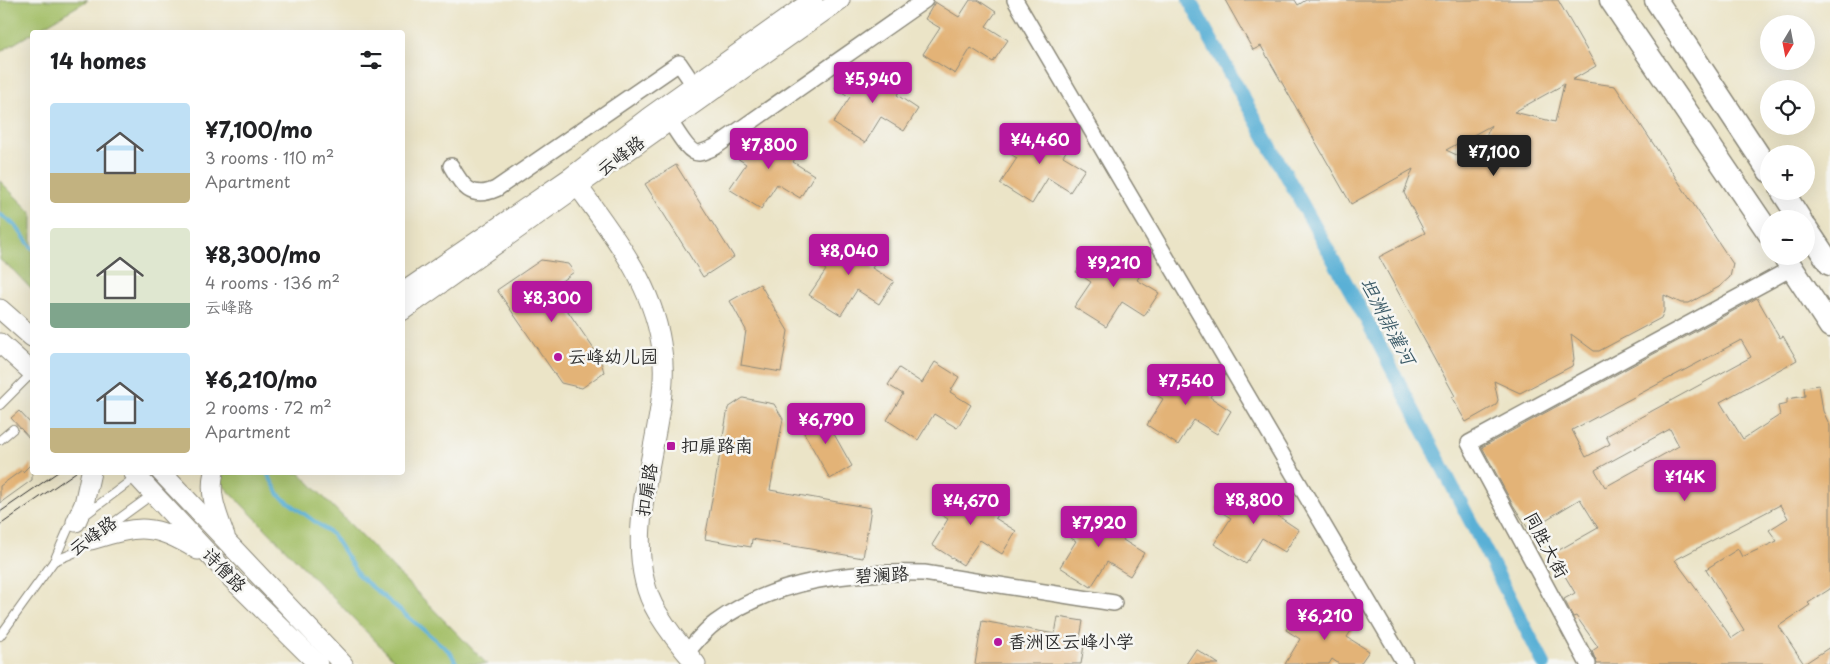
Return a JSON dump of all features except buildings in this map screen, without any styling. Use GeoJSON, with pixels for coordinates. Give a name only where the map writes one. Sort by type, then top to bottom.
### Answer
{"type":"FeatureCollection","features":[{"type":"Feature","properties":{"kind":"main road"},"geometry":{"type":"LineString","coordinates":[[1611,0],[1760,220]]}},
{"type":"Feature","properties":{"kind":"main road"},"geometry":{"type":"LineString","coordinates":[[1656,0],[1760,157]]}},
{"type":"Feature","properties":{"kind":"main road"},"geometry":{"type":"LineString","coordinates":[[1815,242],[1830,264]]}},
{"type":"Feature","properties":{"kind":"main road"},"geometry":{"type":"LineString","coordinates":[[1790,265],[1830,326]]}},
{"type":"Feature","properties":{"kind":"street","name":"云峰路"},"geometry":{"type":"LineString","coordinates":[[405,309],[575,182],[694,85],[813,0]]}},
{"type":"Feature","properties":{"kind":"street","name":"云峰路"},"geometry":{"type":"LineString","coordinates":[[405,291],[669,120],[840,0]]}},
{"type":"Feature","properties":{"kind":"street"},"geometry":{"type":"LineString","coordinates":[[669,120],[688,148],[694,152],[698,153],[715,147],[925,0]]}},
{"type":"Feature","properties":{"kind":"street"},"geometry":{"type":"LineString","coordinates":[[1015,0],[1406,664]]}},
{"type":"Feature","properties":{"kind":"street"},"geometry":{"type":"LineString","coordinates":[[454,172],[466,189],[478,193],[488,192],[496,189],[679,63],[694,85]]}},
{"type":"Feature","properties":{"kind":"street","name":"扣扉路"},"geometry":{"type":"LineString","coordinates":[[575,182],[639,276],[653,307],[659,331],[663,356],[663,386],[643,511],[640,553],[645,580],[656,612],[685,660]]}},
{"type":"Feature","properties":{"kind":"street","name":"同胜大街"},"geometry":{"type":"LineString","coordinates":[[1588,664],[1469,443],[1783,265]]}},
{"type":"Feature","properties":{"kind":"street"},"geometry":{"type":"LineString","coordinates":[[0,309],[30,335]]}},
{"type":"Feature","properties":{"kind":"street"},"geometry":{"type":"LineString","coordinates":[[0,343],[30,371]]}},
{"type":"Feature","properties":{"kind":"street"},"geometry":{"type":"LineString","coordinates":[[76,522],[84,504],[90,475]]}},
{"type":"Feature","properties":{"kind":"street","name":"诗僧路"},"geometry":{"type":"LineString","coordinates":[[139,475],[153,494],[216,561],[318,664]]}},
{"type":"Feature","properties":{"kind":"street"},"geometry":{"type":"LineString","coordinates":[[214,475],[213,501],[227,542]]}},
{"type":"Feature","properties":{"kind":"street","name":"云峰路"},"geometry":{"type":"LineString","coordinates":[[153,494],[171,476]]}},
{"type":"Feature","properties":{"kind":"street","name":"诗僧路"},"geometry":{"type":"LineString","coordinates":[[171,476],[227,542],[343,664]]}},
{"type":"Feature","properties":{"kind":"street"},"geometry":{"type":"LineString","coordinates":[[91,540],[122,530],[156,530],[180,539],[216,561]]}},
{"type":"Feature","properties":{"kind":"street","name":"碧澜路"},"geometry":{"type":"LineString","coordinates":[[685,660],[715,623],[768,593],[800,584],[858,575],[898,572],[924,573],[1114,603]]}},
{"type":"Feature","properties":{"kind":"lane"},"geometry":{"type":"LineString","coordinates":[[0,405],[30,375]]}},
{"type":"Feature","properties":{"kind":"lane"},"geometry":{"type":"LineString","coordinates":[[0,440],[13,429]]}},
{"type":"Feature","properties":{"kind":"lane","name":"云峰路"},"geometry":{"type":"LineString","coordinates":[[54,561],[70,526],[137,475]]}},
{"type":"Feature","properties":{"kind":"lane","name":"云峰路"},"geometry":{"type":"LineString","coordinates":[[54,561],[76,552],[153,494]]}},
{"type":"Feature","properties":{"kind":"lane"},"geometry":{"type":"LineString","coordinates":[[0,636],[54,561]]}},
{"type":"Feature","properties":{"kind":"green space"},"geometry":{"type":"Polygon","coordinates":[[[0,0],[88,0],[37,30],[30,30],[30,34],[0,52],[0,0]]]}},
{"type":"Feature","properties":{"kind":"green space"},"geometry":{"type":"Polygon","coordinates":[[[0,181],[30,211],[30,288],[13,270],[0,260],[0,181]]]}},
{"type":"Feature","properties":{"kind":"green space"},"geometry":{"type":"Polygon","coordinates":[[[213,475],[302,475],[487,664],[398,664],[213,475]]]}},
{"type":"Feature","properties":{"kind":"waterway","name":"坦洲排灌河"},"geometry":{"type":"LineString","coordinates":[[1189,0],[1365,317],[1544,664]]}},
{"type":"Feature","properties":{"kind":"waterway"},"geometry":{"type":"LineString","coordinates":[[0,214],[15,225],[30,245]]}},
{"type":"Feature","properties":{"kind":"waterway"},"geometry":{"type":"LineString","coordinates":[[268,475],[280,496],[333,535],[359,576],[450,652],[457,664]]}},
{"type":"Feature","properties":{"kind":"tram line"},"geometry":{"type":"LineString","coordinates":[[0,512],[54,475]]}},
{"type":"Feature","properties":{"kind":"tram line"},"geometry":{"type":"LineString","coordinates":[[0,525],[72,475]]}},
{"type":"Feature","properties":{"kind":"place","name":"云峰幼儿园"},"geometry":{"type":"Point","coordinates":[558,357]}},
{"type":"Feature","properties":{"kind":"place","name":"扣扉路南"},"geometry":{"type":"Point","coordinates":[671,446]}},
{"type":"Feature","properties":{"kind":"place","name":"香洲区云峰小学"},"geometry":{"type":"Point","coordinates":[998,642]}}]}
